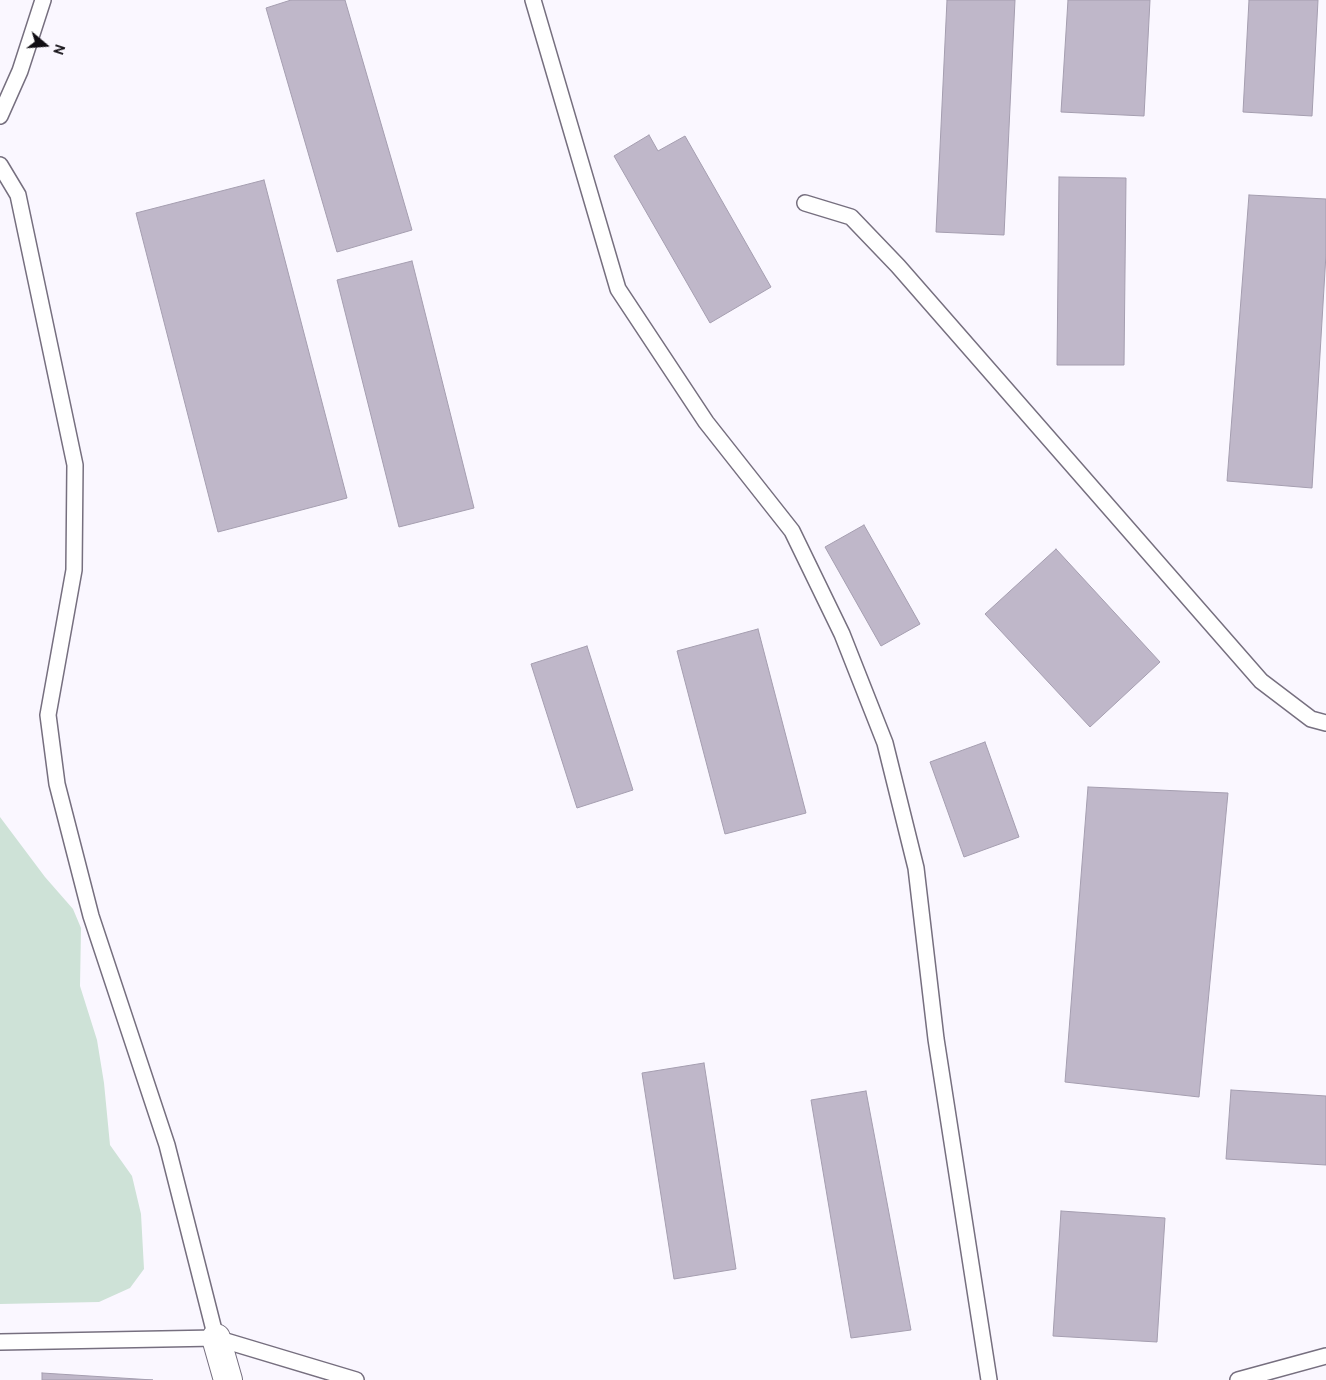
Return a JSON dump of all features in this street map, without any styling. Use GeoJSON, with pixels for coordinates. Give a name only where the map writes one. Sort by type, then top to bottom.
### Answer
{"type":"FeatureCollection","features":[{"type":"Feature","properties":{"kind":"street"},"geometry":{"type":"LineString","coordinates":[[216,1338],[228,1380]]}},
{"type":"Feature","properties":{"kind":"lane"},"geometry":{"type":"LineString","coordinates":[[0,116],[20,71],[43,0]]}},
{"type":"Feature","properties":{"kind":"lane"},"geometry":{"type":"LineString","coordinates":[[533,0],[618,289],[706,422],[792,531],[842,634],[885,743],[916,868],[936,1039],[989,1380]]}},
{"type":"Feature","properties":{"kind":"lane"},"geometry":{"type":"LineString","coordinates":[[0,164],[18,195],[75,466],[74,570],[48,715],[57,784],[91,916],[168,1145],[216,1338]]}},
{"type":"Feature","properties":{"kind":"lane"},"geometry":{"type":"LineString","coordinates":[[805,203],[851,217],[898,266],[1261,681],[1311,719],[1326,723]]}},
{"type":"Feature","properties":{"kind":"lane"},"geometry":{"type":"LineString","coordinates":[[0,1342],[216,1338],[356,1380]]}},
{"type":"Feature","properties":{"kind":"lane"},"geometry":{"type":"LineString","coordinates":[[1238,1380],[1326,1356]]}},
{"type":"Feature","properties":{"kind":"green space"},"geometry":{"type":"Polygon","coordinates":[[[0,817],[45,877],[73,909],[81,928],[80,986],[97,1040],[104,1083],[110,1145],[132,1176],[141,1214],[144,1269],[130,1288],[99,1302],[0,1304],[0,817]]]}},
{"type":"Feature","properties":{"kind":"building"},"geometry":{"type":"Polygon","coordinates":[[[291,0],[345,0],[412,230],[337,252],[266,8],[291,0]]]}},
{"type":"Feature","properties":{"kind":"building"},"geometry":{"type":"Polygon","coordinates":[[[947,0],[1015,0],[1004,235],[936,232],[947,0]]]}},
{"type":"Feature","properties":{"kind":"building"},"geometry":{"type":"Polygon","coordinates":[[[1068,0],[1150,0],[1144,116],[1061,112],[1068,0]]]}},
{"type":"Feature","properties":{"kind":"building"},"geometry":{"type":"Polygon","coordinates":[[[1249,0],[1318,0],[1312,116],[1243,112],[1249,0]]]}},
{"type":"Feature","properties":{"kind":"building"},"geometry":{"type":"Polygon","coordinates":[[[649,135],[658,151],[685,136],[771,287],[710,323],[614,156],[649,135]]]}},
{"type":"Feature","properties":{"kind":"building"},"geometry":{"type":"Polygon","coordinates":[[[1059,177],[1126,178],[1124,365],[1057,365],[1059,177]]]}},
{"type":"Feature","properties":{"kind":"building"},"geometry":{"type":"Polygon","coordinates":[[[264,180],[347,498],[218,532],[136,213],[264,180]]]}},
{"type":"Feature","properties":{"kind":"building"},"geometry":{"type":"Polygon","coordinates":[[[1249,195],[1326,199],[1326,254],[1312,488],[1227,481],[1249,195]]]}},
{"type":"Feature","properties":{"kind":"building"},"geometry":{"type":"Polygon","coordinates":[[[412,261],[474,508],[399,527],[337,280],[412,261]]]}},
{"type":"Feature","properties":{"kind":"building"},"geometry":{"type":"Polygon","coordinates":[[[864,525],[920,624],[881,646],[825,547],[864,525]]]}},
{"type":"Feature","properties":{"kind":"building"},"geometry":{"type":"Polygon","coordinates":[[[1056,549],[1160,662],[1090,727],[985,614],[1056,549]]]}},
{"type":"Feature","properties":{"kind":"building"},"geometry":{"type":"Polygon","coordinates":[[[758,629],[806,813],[725,834],[677,651],[758,629]]]}},
{"type":"Feature","properties":{"kind":"building"},"geometry":{"type":"Polygon","coordinates":[[[587,646],[633,790],[577,808],[531,664],[587,646]]]}},
{"type":"Feature","properties":{"kind":"building"},"geometry":{"type":"Polygon","coordinates":[[[985,742],[1019,837],[964,857],[930,762],[985,742]]]}},
{"type":"Feature","properties":{"kind":"building"},"geometry":{"type":"Polygon","coordinates":[[[1088,787],[1228,793],[1199,1097],[1065,1082],[1088,787]]]}},
{"type":"Feature","properties":{"kind":"building"},"geometry":{"type":"Polygon","coordinates":[[[704,1063],[736,1269],[674,1279],[642,1073],[704,1063]]]}},
{"type":"Feature","properties":{"kind":"building"},"geometry":{"type":"Polygon","coordinates":[[[1231,1090],[1326,1096],[1326,1165],[1226,1159],[1231,1090]]]}},
{"type":"Feature","properties":{"kind":"building"},"geometry":{"type":"Polygon","coordinates":[[[866,1091],[911,1330],[851,1338],[811,1100],[866,1091]]]}},
{"type":"Feature","properties":{"kind":"building"},"geometry":{"type":"Polygon","coordinates":[[[1061,1211],[1165,1218],[1157,1342],[1053,1336],[1061,1211]]]}},
{"type":"Feature","properties":{"kind":"building"},"geometry":{"type":"Polygon","coordinates":[[[42,1373],[153,1380],[42,1380],[42,1373]]]}}]}
